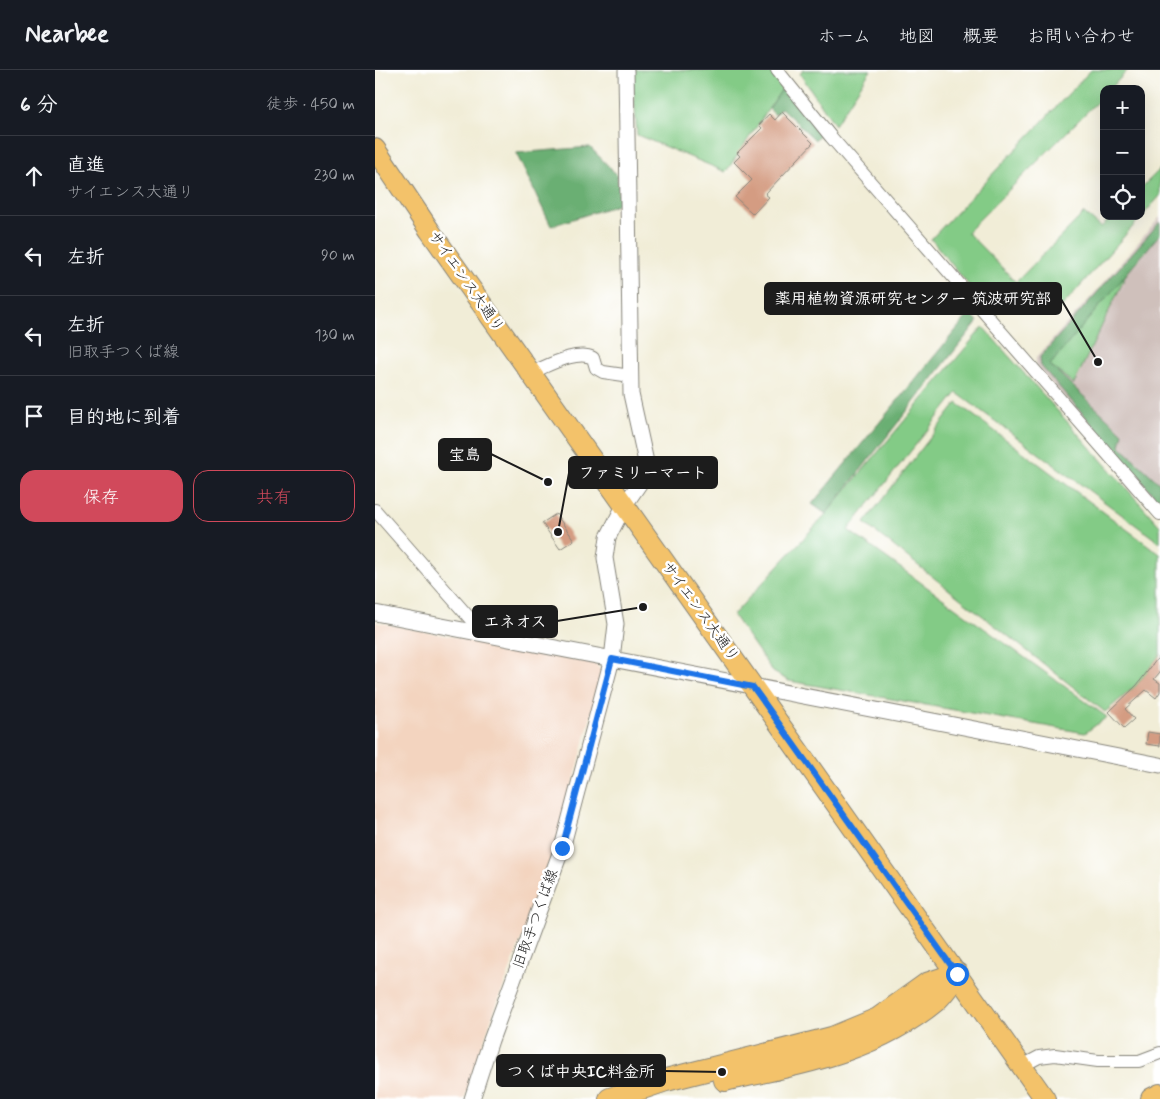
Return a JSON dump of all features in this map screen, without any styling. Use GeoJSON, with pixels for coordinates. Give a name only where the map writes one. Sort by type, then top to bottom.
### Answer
{"type":"FeatureCollection","features":[{"type":"Feature","properties":{"kind":"highway"},"geometry":{"type":"LineString","coordinates":[[610,1099],[666,1080],[832,1038],[878,1019],[927,984],[957,974]]}},
{"type":"Feature","properties":{"kind":"highway"},"geometry":{"type":"LineString","coordinates":[[651,1099],[836,1055],[865,1044],[901,1024],[936,1000],[957,974]]}},
{"type":"Feature","properties":{"kind":"highway"},"geometry":{"type":"LineString","coordinates":[[1151,1099],[1160,1095]]}},
{"type":"Feature","properties":{"kind":"main road","name":"サイエンス大通り"},"geometry":{"type":"LineString","coordinates":[[375,149],[430,232],[1045,1099]]}},
{"type":"Feature","properties":{"kind":"street","name":"旧取手つくば線"},"geometry":{"type":"LineString","coordinates":[[473,1099],[491,1040],[562,848],[612,659],[616,624],[605,548],[608,537],[624,506],[644,479],[647,462],[631,394],[626,70]]}},
{"type":"Feature","properties":{"kind":"street"},"geometry":{"type":"LineString","coordinates":[[777,70],[831,137],[1160,514]]}},
{"type":"Feature","properties":{"kind":"street"},"geometry":{"type":"LineString","coordinates":[[530,373],[573,357],[587,355],[593,358],[596,368],[603,372],[631,376]]}},
{"type":"Feature","properties":{"kind":"street"},"geometry":{"type":"LineString","coordinates":[[375,510],[473,622],[473,632]]}},
{"type":"Feature","properties":{"kind":"street"},"geometry":{"type":"LineString","coordinates":[[375,613],[1160,765]]}},
{"type":"Feature","properties":{"kind":"street"},"geometry":{"type":"LineString","coordinates":[[1022,1066],[1039,1057],[1055,1055],[1098,1061],[1139,1061],[1160,1053]]}},
{"type":"Feature","properties":{"kind":"shaded area"},"geometry":{"type":"Polygon","coordinates":[[[1160,217],[1160,506],[1036,366],[1036,358],[1160,217]]]}},
{"type":"Feature","properties":{"kind":"shaded area"},"geometry":{"type":"Polygon","coordinates":[[[375,622],[596,664],[602,673],[563,823],[464,1099],[375,1099],[375,622]]]}},
{"type":"Feature","properties":{"kind":"green space"},"geometry":{"type":"Polygon","coordinates":[[[632,70],[771,70],[784,86],[726,172],[637,135],[632,70]]]}},
{"type":"Feature","properties":{"kind":"green space"},"geometry":{"type":"Polygon","coordinates":[[[803,70],[871,70],[835,125],[800,74],[803,70]]]}},
{"type":"Feature","properties":{"kind":"green space"},"geometry":{"type":"Polygon","coordinates":[[[1091,70],[1128,70],[1114,85],[1100,85],[1100,99],[967,232],[1016,282],[1084,213],[1101,227],[1109,220],[1139,220],[1055,314],[1028,284],[993,315],[931,239],[1091,70]]]}},
{"type":"Feature","properties":{"kind":"green space"},"geometry":{"type":"Polygon","coordinates":[[[784,86],[821,133],[815,140],[781,108],[775,115],[769,109],[784,86]]]}},
{"type":"Feature","properties":{"kind":"green space"},"geometry":{"type":"Polygon","coordinates":[[[590,147],[617,175],[620,204],[551,226],[516,153],[590,147]]]}},
{"type":"Feature","properties":{"kind":"green space"},"geometry":{"type":"Polygon","coordinates":[[[1160,169],[1160,196],[1145,213],[1145,184],[1160,169]]]}},
{"type":"Feature","properties":{"kind":"green space"},"geometry":{"type":"Polygon","coordinates":[[[1160,222],[1160,234],[1050,365],[1123,433],[1120,446],[1160,484],[1160,502],[1041,366],[1040,357],[1160,222]]]}},
{"type":"Feature","properties":{"kind":"green space"},"geometry":{"type":"Polygon","coordinates":[[[1129,269],[1074,384],[1050,365],[1129,269]]]}},
{"type":"Feature","properties":{"kind":"green space"},"geometry":{"type":"Polygon","coordinates":[[[970,313],[978,321],[826,514],[812,504],[970,313]]]}},
{"type":"Feature","properties":{"kind":"green space"},"geometry":{"type":"Polygon","coordinates":[[[983,327],[1160,526],[1160,543],[957,393],[848,530],[1107,717],[1085,733],[789,681],[773,672],[733,615],[826,514],[983,327]]]}},
{"type":"Feature","properties":{"kind":"green space"},"geometry":{"type":"Polygon","coordinates":[[[957,403],[1160,554],[1160,655],[1137,685],[1105,712],[864,523],[957,403]]]}},
{"type":"Feature","properties":{"kind":"building"},"geometry":{"type":"Polygon","coordinates":[[[782,112],[813,143],[765,194],[769,197],[753,214],[735,197],[752,180],[734,162],[740,156],[737,153],[762,128],[759,125],[769,114],[775,120],[782,112]]]}},
{"type":"Feature","properties":{"kind":"building"},"geometry":{"type":"Polygon","coordinates":[[[556,514],[574,540],[560,549],[542,523],[556,514]]]}},
{"type":"Feature","properties":{"kind":"building"},"geometry":{"type":"Polygon","coordinates":[[[1160,655],[1160,672],[1154,679],[1160,683],[1160,692],[1156,698],[1146,690],[1125,709],[1134,719],[1124,728],[1109,712],[1137,685],[1160,655]]]}},
{"type":"Feature","properties":{"kind":"building"},"geometry":{"type":"Polygon","coordinates":[[[1148,732],[1160,734],[1160,746],[1146,744],[1148,732]]]}},
{"type":"Feature","properties":{"kind":"place","name":"薬用植物資源研究センター 筑波研究部"},"geometry":{"type":"Point","coordinates":[1098,362]}},
{"type":"Feature","properties":{"kind":"place","name":"宝島"},"geometry":{"type":"Point","coordinates":[548,482]}},
{"type":"Feature","properties":{"kind":"place","name":"ファミリーマート"},"geometry":{"type":"Point","coordinates":[558,532]}},
{"type":"Feature","properties":{"kind":"place","name":"エネオス"},"geometry":{"type":"Point","coordinates":[643,607]}},
{"type":"Feature","properties":{"kind":"place","name":"つくば中央IC料金所"},"geometry":{"type":"Point","coordinates":[722,1072]}},
{"type":"Feature","properties":{"kind":"route"},"geometry":{"type":"LineString","coordinates":[[562,848],[612,659],[701,675],[753,687],[957,974]]}}]}
